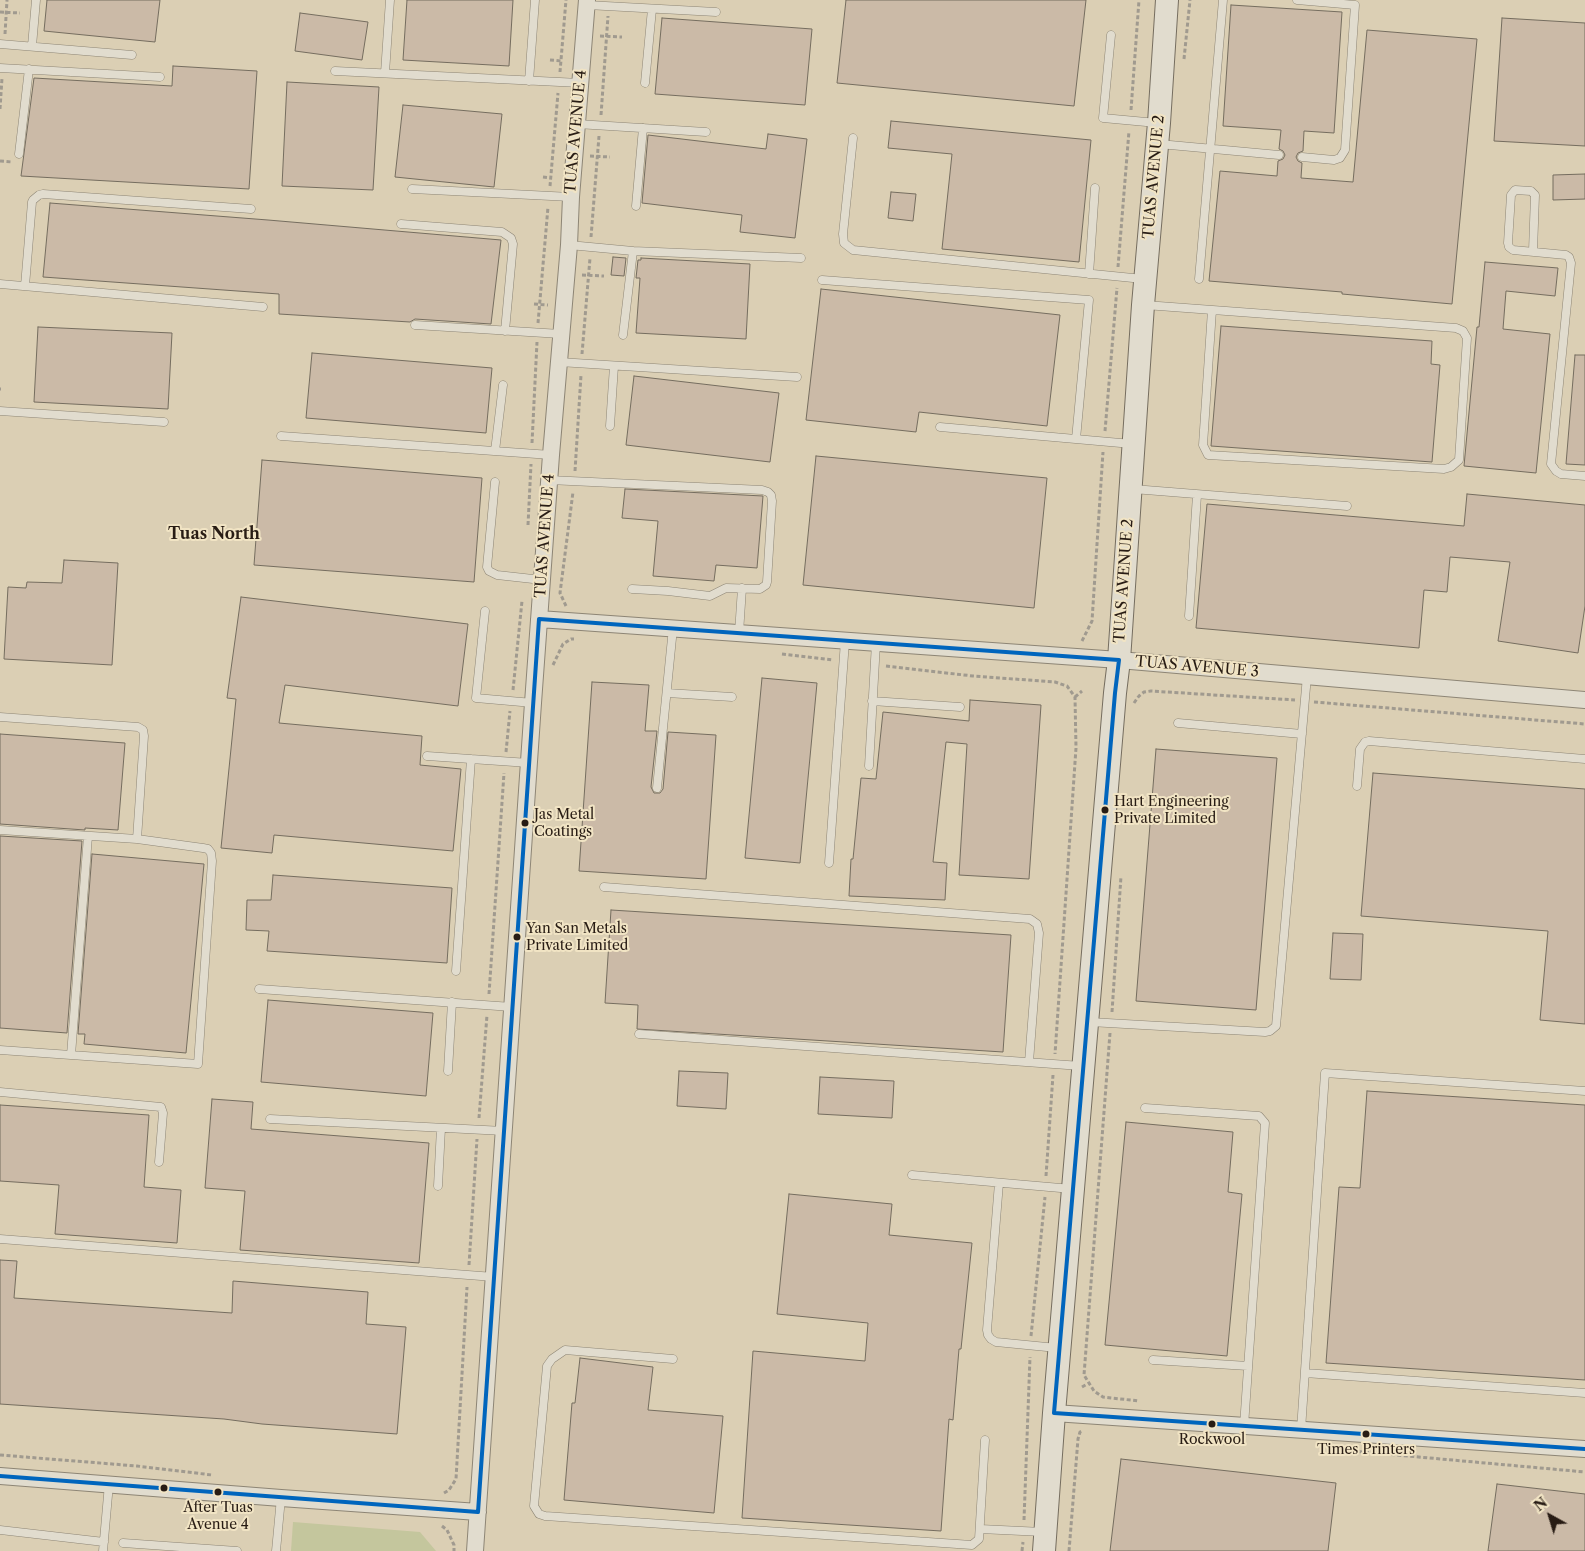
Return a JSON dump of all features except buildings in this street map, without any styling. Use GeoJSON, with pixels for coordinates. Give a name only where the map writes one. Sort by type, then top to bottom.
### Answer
{"type":"FeatureCollection","features":[{"type":"Feature","properties":{"kind":"street","name":"TUAS AVENUE 2"},"geometry":{"type":"LineString","coordinates":[[1045,1541],[1059,1348],[1119,660],[1143,305],[1158,134],[1167,0]]}},
{"type":"Feature","properties":{"kind":"street","name":"TUAS AVENUE 4"},"geometry":{"type":"LineString","coordinates":[[475,1551],[549,480],[587,3]]}},
{"type":"Feature","properties":{"kind":"street","name":"TUAS AVENUE 3"},"geometry":{"type":"LineString","coordinates":[[539,619],[1119,660],[1585,700]]}},
{"type":"Feature","properties":{"kind":"street"},"geometry":{"type":"LineString","coordinates":[[1054,1413],[1585,1449]]}},
{"type":"Feature","properties":{"kind":"street"},"geometry":{"type":"LineString","coordinates":[[0,1476],[478,1512]]}},
{"type":"Feature","properties":{"kind":"lane"},"geometry":{"type":"LineString","coordinates":[[32,46],[36,0]]}},
{"type":"Feature","properties":{"kind":"lane"},"geometry":{"type":"LineString","coordinates":[[386,73],[390,0]]}},
{"type":"Feature","properties":{"kind":"lane"},"geometry":{"type":"LineString","coordinates":[[529,81],[535,0]]}},
{"type":"Feature","properties":{"kind":"lane"},"geometry":{"type":"LineString","coordinates":[[1199,279],[1223,0]]}},
{"type":"Feature","properties":{"kind":"lane"},"geometry":{"type":"LineString","coordinates":[[1297,0],[1355,5],[1345,150],[1340,158],[1334,160],[1302,157]]}},
{"type":"Feature","properties":{"kind":"lane"},"geometry":{"type":"LineString","coordinates":[[587,3],[609,7],[716,12]]}},
{"type":"Feature","properties":{"kind":"lane"},"geometry":{"type":"LineString","coordinates":[[645,83],[652,9]]}},
{"type":"Feature","properties":{"kind":"lane"},"geometry":{"type":"LineString","coordinates":[[1111,35],[1103,118],[1130,120],[1158,134],[1210,149],[1279,155]]}},
{"type":"Feature","properties":{"kind":"lane"},"geometry":{"type":"LineString","coordinates":[[0,44],[132,55]]}},
{"type":"Feature","properties":{"kind":"lane"},"geometry":{"type":"LineString","coordinates":[[0,68],[160,78]]}},
{"type":"Feature","properties":{"kind":"lane"},"geometry":{"type":"LineString","coordinates":[[19,154],[28,69]]}},
{"type":"Feature","properties":{"kind":"lane"},"geometry":{"type":"LineString","coordinates":[[334,71],[580,83]]}},
{"type":"Feature","properties":{"kind":"lane"},"geometry":{"type":"LineString","coordinates":[[577,124],[706,132]]}},
{"type":"Feature","properties":{"kind":"lane"},"geometry":{"type":"LineString","coordinates":[[636,206],[643,128]]}},
{"type":"Feature","properties":{"kind":"lane"},"geometry":{"type":"LineString","coordinates":[[853,138],[843,234],[844,243],[853,250],[1145,280]]}},
{"type":"Feature","properties":{"kind":"lane"},"geometry":{"type":"LineString","coordinates":[[1089,274],[1095,188]]}},
{"type":"Feature","properties":{"kind":"lane"},"geometry":{"type":"LineString","coordinates":[[412,189],[571,196]]}},
{"type":"Feature","properties":{"kind":"lane"},"geometry":{"type":"LineString","coordinates":[[1533,252],[1536,195],[1531,190],[1518,189],[1512,192],[1510,196],[1509,247],[1514,250],[1533,252],[1566,255],[1571,263],[1551,464],[1561,474],[1585,476]]}},
{"type":"Feature","properties":{"kind":"lane"},"geometry":{"type":"LineString","coordinates":[[25,286],[32,202],[39,195],[251,209]]}},
{"type":"Feature","properties":{"kind":"lane"},"geometry":{"type":"LineString","coordinates":[[401,224],[502,232],[511,238],[513,244],[505,331]]}},
{"type":"Feature","properties":{"kind":"lane"},"geometry":{"type":"LineString","coordinates":[[568,245],[633,251],[801,258]]}},
{"type":"Feature","properties":{"kind":"lane"},"geometry":{"type":"LineString","coordinates":[[623,335],[633,251]]}},
{"type":"Feature","properties":{"kind":"lane"},"geometry":{"type":"LineString","coordinates":[[822,280],[1089,300],[1076,439]]}},
{"type":"Feature","properties":{"kind":"lane"},"geometry":{"type":"LineString","coordinates":[[0,284],[263,307]]}},
{"type":"Feature","properties":{"kind":"lane"},"geometry":{"type":"LineString","coordinates":[[1143,305],[1212,310],[1456,328],[1463,330],[1467,338],[1459,460],[1451,467],[1444,469],[1208,455],[1203,445],[1212,310]]}},
{"type":"Feature","properties":{"kind":"lane"},"geometry":{"type":"LineString","coordinates":[[415,325],[561,334]]}},
{"type":"Feature","properties":{"kind":"lane"},"geometry":{"type":"LineString","coordinates":[[559,362],[797,377]]}},
{"type":"Feature","properties":{"kind":"lane"},"geometry":{"type":"LineString","coordinates":[[610,426],[614,366]]}},
{"type":"Feature","properties":{"kind":"lane"},"geometry":{"type":"LineString","coordinates":[[495,451],[502,385]]}},
{"type":"Feature","properties":{"kind":"lane"},"geometry":{"type":"LineString","coordinates":[[0,411],[164,422]]}},
{"type":"Feature","properties":{"kind":"lane"},"geometry":{"type":"LineString","coordinates":[[940,427],[1134,444]]}},
{"type":"Feature","properties":{"kind":"lane"},"geometry":{"type":"LineString","coordinates":[[281,436],[551,455]]}},
{"type":"Feature","properties":{"kind":"lane"},"geometry":{"type":"LineString","coordinates":[[549,480],[762,490],[768,492],[771,496],[766,585],[760,589],[726,588],[710,596],[632,589]]}},
{"type":"Feature","properties":{"kind":"lane"},"geometry":{"type":"LineString","coordinates":[[495,482],[488,567],[493,574],[497,575],[542,580]]}},
{"type":"Feature","properties":{"kind":"lane"},"geometry":{"type":"LineString","coordinates":[[1131,489],[1347,506]]}},
{"type":"Feature","properties":{"kind":"lane"},"geometry":{"type":"LineString","coordinates":[[1189,616],[1198,494]]}},
{"type":"Feature","properties":{"kind":"lane"},"geometry":{"type":"LineString","coordinates":[[739,633],[742,588]]}},
{"type":"Feature","properties":{"kind":"lane"},"geometry":{"type":"LineString","coordinates":[[485,611],[476,698],[533,704]]}},
{"type":"Feature","properties":{"kind":"lane"},"geometry":{"type":"LineString","coordinates":[[657,788],[673,628]]}},
{"type":"Feature","properties":{"kind":"lane"},"geometry":{"type":"LineString","coordinates":[[829,863],[844,641]]}},
{"type":"Feature","properties":{"kind":"lane"},"geometry":{"type":"LineString","coordinates":[[868,766],[876,643]]}},
{"type":"Feature","properties":{"kind":"lane"},"geometry":{"type":"LineString","coordinates":[[1088,1022],[1265,1032],[1270,1031],[1276,1026],[1307,676]]}},
{"type":"Feature","properties":{"kind":"lane"},"geometry":{"type":"LineString","coordinates":[[667,693],[732,697]]}},
{"type":"Feature","properties":{"kind":"lane"},"geometry":{"type":"LineString","coordinates":[[872,700],[960,707]]}},
{"type":"Feature","properties":{"kind":"lane"},"geometry":{"type":"LineString","coordinates":[[0,717],[138,727],[143,730],[137,839]]}},
{"type":"Feature","properties":{"kind":"lane"},"geometry":{"type":"LineString","coordinates":[[1178,723],[1302,734]]}},
{"type":"Feature","properties":{"kind":"lane"},"geometry":{"type":"LineString","coordinates":[[1357,786],[1360,749],[1369,741],[1585,758]]}},
{"type":"Feature","properties":{"kind":"lane"},"geometry":{"type":"LineString","coordinates":[[427,756],[529,763]]}},
{"type":"Feature","properties":{"kind":"lane"},"geometry":{"type":"LineString","coordinates":[[456,972],[471,759]]}},
{"type":"Feature","properties":{"kind":"lane"},"geometry":{"type":"LineString","coordinates":[[0,830],[137,839],[203,848],[208,849],[211,853],[212,861],[198,1064],[0,1050]]}},
{"type":"Feature","properties":{"kind":"lane"},"geometry":{"type":"LineString","coordinates":[[71,1055],[88,836]]}},
{"type":"Feature","properties":{"kind":"lane"},"geometry":{"type":"LineString","coordinates":[[604,887],[1030,919],[1037,924],[1039,933],[1029,1062]]}},
{"type":"Feature","properties":{"kind":"lane"},"geometry":{"type":"LineString","coordinates":[[259,989],[512,1006]]}},
{"type":"Feature","properties":{"kind":"lane"},"geometry":{"type":"LineString","coordinates":[[448,1071],[452,1002]]}},
{"type":"Feature","properties":{"kind":"lane"},"geometry":{"type":"LineString","coordinates":[[639,1034],[1084,1066]]}},
{"type":"Feature","properties":{"kind":"lane"},"geometry":{"type":"LineString","coordinates":[[1302,1430],[1325,1073],[1585,1091]]}},
{"type":"Feature","properties":{"kind":"lane"},"geometry":{"type":"LineString","coordinates":[[0,1092],[161,1107],[163,1113],[159,1162]]}},
{"type":"Feature","properties":{"kind":"lane"},"geometry":{"type":"LineString","coordinates":[[1145,1108],[1259,1116],[1265,1124],[1244,1426]]}},
{"type":"Feature","properties":{"kind":"lane"},"geometry":{"type":"LineString","coordinates":[[270,1119],[504,1131]]}},
{"type":"Feature","properties":{"kind":"lane"},"geometry":{"type":"LineString","coordinates":[[438,1186],[441,1128]]}},
{"type":"Feature","properties":{"kind":"lane"},"geometry":{"type":"LineString","coordinates":[[912,1175],[1073,1189]]}},
{"type":"Feature","properties":{"kind":"lane"},"geometry":{"type":"LineString","coordinates":[[999,1182],[987,1330],[991,1339],[996,1342],[1059,1348]]}},
{"type":"Feature","properties":{"kind":"lane"},"geometry":{"type":"LineString","coordinates":[[0,1239],[494,1277]]}},
{"type":"Feature","properties":{"kind":"lane"},"geometry":{"type":"LineString","coordinates":[[673,1359],[565,1350],[552,1359],[548,1366],[534,1506],[539,1514],[545,1516],[968,1545],[974,1544],[979,1539],[985,1440]]}},
{"type":"Feature","properties":{"kind":"lane"},"geometry":{"type":"LineString","coordinates":[[1153,1360],[1248,1366]]}},
{"type":"Feature","properties":{"kind":"lane"},"geometry":{"type":"LineString","coordinates":[[1305,1373],[1585,1393]]}},
{"type":"Feature","properties":{"kind":"lane"},"geometry":{"type":"LineString","coordinates":[[103,1551],[109,1484]]}},
{"type":"Feature","properties":{"kind":"lane"},"geometry":{"type":"LineString","coordinates":[[276,1551],[281,1498]]}},
{"type":"Feature","properties":{"kind":"lane"},"geometry":{"type":"LineString","coordinates":[[980,1529],[1023,1531],[1045,1541]]}},
{"type":"Feature","properties":{"kind":"lane"},"geometry":{"type":"LineString","coordinates":[[0,1530],[104,1542]]}},
{"type":"Feature","properties":{"kind":"lane"},"geometry":{"type":"LineString","coordinates":[[123,1543],[237,1551]]}},
{"type":"Feature","properties":{"kind":"path"},"geometry":{"type":"LineString","coordinates":[[528,530],[537,333],[566,0]]}},
{"type":"Feature","properties":{"kind":"path"},"geometry":{"type":"LineString","coordinates":[[1077,645],[1084,639],[1092,621],[1104,441],[1139,0]]}},
{"type":"Feature","properties":{"kind":"path"},"geometry":{"type":"LineString","coordinates":[[573,610],[566,606],[560,593],[574,481],[581,363],[609,7]]}},
{"type":"Feature","properties":{"kind":"path"},"geometry":{"type":"LineString","coordinates":[[0,12],[20,13]]}},
{"type":"Feature","properties":{"kind":"path"},"geometry":{"type":"LineString","coordinates":[[584,34],[622,37]]}},
{"type":"Feature","properties":{"kind":"path"},"geometry":{"type":"LineString","coordinates":[[566,274],[604,276]]}},
{"type":"Feature","properties":{"kind":"path"},"geometry":{"type":"LineString","coordinates":[[448,1490],[456,1479],[468,1276],[504,762],[525,578]]}},
{"type":"Feature","properties":{"kind":"path"},"geometry":{"type":"LineString","coordinates":[[552,666],[563,644],[571,639],[580,639]]}},
{"type":"Feature","properties":{"kind":"path"},"geometry":{"type":"LineString","coordinates":[[777,654],[843,661]]}},
{"type":"Feature","properties":{"kind":"path"},"geometry":{"type":"LineString","coordinates":[[874,665],[973,676],[1055,682],[1067,686],[1075,697],[1076,748],[1046,1187],[1030,1345],[1022,1551]]}},
{"type":"Feature","properties":{"kind":"path"},"geometry":{"type":"LineString","coordinates":[[1075,697],[1082,691]]}},
{"type":"Feature","properties":{"kind":"path"},"geometry":{"type":"LineString","coordinates":[[1132,709],[1134,702],[1139,696],[1144,692],[1152,691],[1305,701],[1585,724]]}},
{"type":"Feature","properties":{"kind":"path"},"geometry":{"type":"LineString","coordinates":[[1134,693],[1139,696]]}},
{"type":"Feature","properties":{"kind":"path"},"geometry":{"type":"LineString","coordinates":[[1122,867],[1084,1375],[1094,1391],[1103,1397],[1141,1401]]}},
{"type":"Feature","properties":{"kind":"path"},"geometry":{"type":"LineString","coordinates":[[1082,1387],[1089,1383]]}},
{"type":"Feature","properties":{"kind":"path"},"geometry":{"type":"LineString","coordinates":[[1069,1551],[1078,1439],[1080,1432],[1084,1430]]}},
{"type":"Feature","properties":{"kind":"green space"},"geometry":{"type":"Polygon","coordinates":[[[293,1522],[420,1532],[436,1551],[291,1551],[293,1522]]]}},
{"type":"Feature","properties":{"kind":"transit line"},"geometry":{"type":"LineString","coordinates":[[539,619],[1119,660]]}},
{"type":"Feature","properties":{"kind":"transit line"},"geometry":{"type":"LineString","coordinates":[[478,1512],[539,619]]}},
{"type":"Feature","properties":{"kind":"transit line"},"geometry":{"type":"LineString","coordinates":[[1054,1413],[1119,660]]}},
{"type":"Feature","properties":{"kind":"transit line"},"geometry":{"type":"LineString","coordinates":[[1054,1413],[1585,1449]]}},
{"type":"Feature","properties":{"kind":"transit line"},"geometry":{"type":"LineString","coordinates":[[0,1476],[478,1512]]}},
{"type":"Feature","properties":{"kind":"place","name":"Hart Engineering Private Limited"},"geometry":{"type":"Point","coordinates":[1105,810]}},
{"type":"Feature","properties":{"kind":"place","name":"Jas Metal Coatings"},"geometry":{"type":"Point","coordinates":[525,823]}},
{"type":"Feature","properties":{"kind":"place","name":"Yan San Metals Private Limited"},"geometry":{"type":"Point","coordinates":[517,937]}},
{"type":"Feature","properties":{"kind":"place","name":"Rockwool"},"geometry":{"type":"Point","coordinates":[1212,1424]}},
{"type":"Feature","properties":{"kind":"place","name":"Times Printers"},"geometry":{"type":"Point","coordinates":[1366,1434]}},
{"type":"Feature","properties":{"kind":"place","name":"After Tuas Avenue 4"},"geometry":{"type":"Point","coordinates":[218,1492]}},
{"type":"Feature","properties":{"kind":"district","name":"Tuas North"},"geometry":{"type":"Point","coordinates":[214,534]}}]}
